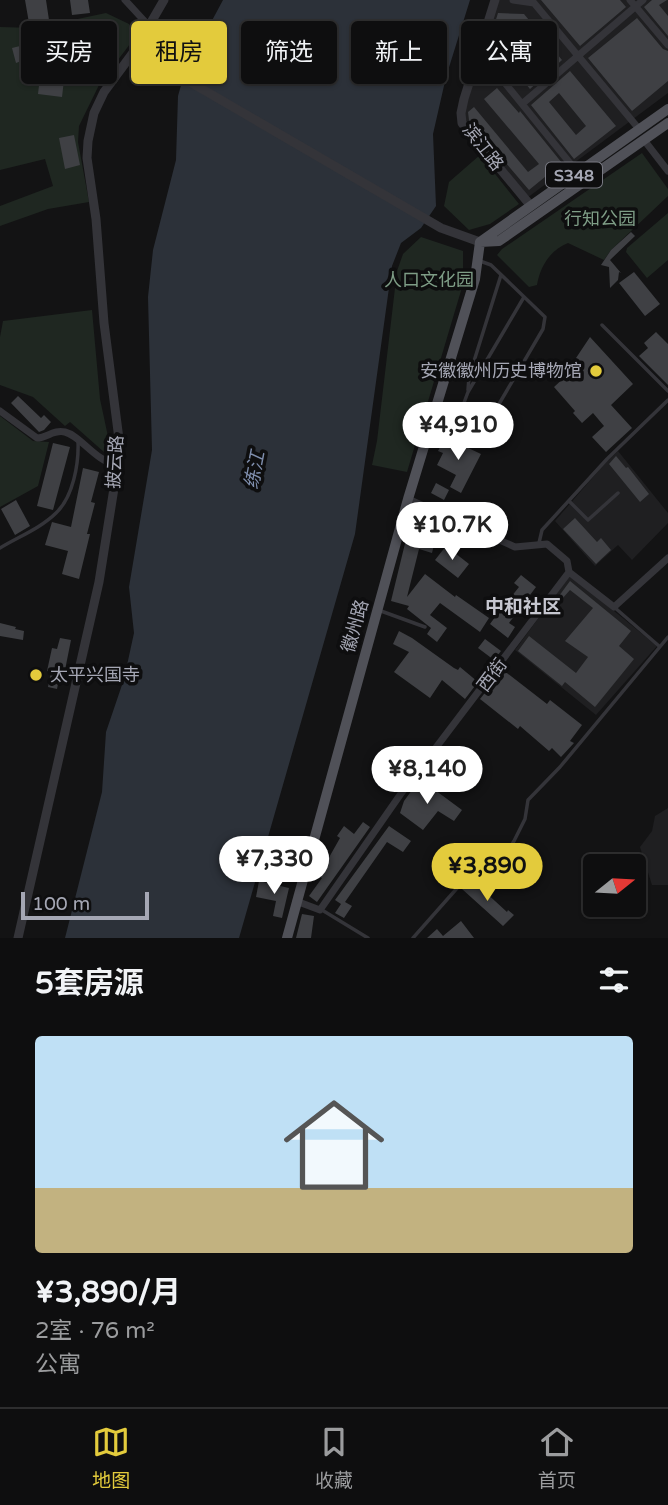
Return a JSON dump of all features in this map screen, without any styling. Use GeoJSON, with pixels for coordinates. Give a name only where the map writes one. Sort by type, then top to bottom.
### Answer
{"type":"FeatureCollection","features":[{"type":"Feature","properties":{"kind":"main road","name":"S348"},"geometry":{"type":"LineString","coordinates":[[480,242],[499,241],[642,134],[668,108]]}},
{"type":"Feature","properties":{"kind":"main road","name":"S348"},"geometry":{"type":"LineString","coordinates":[[480,242],[578,173],[642,134],[668,122]]}},
{"type":"Feature","properties":{"kind":"main road","name":"徽州路"},"geometry":{"type":"LineString","coordinates":[[287,938],[408,499],[475,279],[480,242]]}},
{"type":"Feature","properties":{"kind":"street"},"geometry":{"type":"LineString","coordinates":[[125,0],[144,21]]}},
{"type":"Feature","properties":{"kind":"street","name":"披云路"},"geometry":{"type":"LineString","coordinates":[[152,21],[164,0]]}},
{"type":"Feature","properties":{"kind":"street","name":"滨江路"},"geometry":{"type":"LineString","coordinates":[[488,21],[495,0]]}},
{"type":"Feature","properties":{"kind":"street"},"geometry":{"type":"LineString","coordinates":[[513,0],[534,1],[642,134],[668,171]]}},
{"type":"Feature","properties":{"kind":"street"},"geometry":{"type":"LineString","coordinates":[[522,104],[578,56],[633,3],[643,0]]}},
{"type":"Feature","properties":{"kind":"street"},"geometry":{"type":"LineString","coordinates":[[633,3],[668,45]]}},
{"type":"Feature","properties":{"kind":"street","name":"披云路"},"geometry":{"type":"LineString","coordinates":[[18,938],[99,582],[118,466],[119,439],[104,323],[96,219],[87,150],[98,102],[131,56]]}},
{"type":"Feature","properties":{"kind":"street"},"geometry":{"type":"LineString","coordinates":[[193,84],[441,228],[480,242]]}},
{"type":"Feature","properties":{"kind":"street","name":"滨江路"},"geometry":{"type":"LineString","coordinates":[[469,84],[461,123],[531,206]]}},
{"type":"Feature","properties":{"kind":"street"},"geometry":{"type":"LineString","coordinates":[[506,84],[578,173]]}},
{"type":"Feature","properties":{"kind":"street"},"geometry":{"type":"LineString","coordinates":[[0,411],[37,438],[61,431],[68,433],[100,459],[118,466]]}},
{"type":"Feature","properties":{"kind":"street"},"geometry":{"type":"LineString","coordinates":[[408,499],[515,547],[547,544],[567,561],[569,572],[614,607],[668,558]]}},
{"type":"Feature","properties":{"kind":"street","name":"西街"},"geometry":{"type":"LineString","coordinates":[[320,909],[400,795],[569,572]]}},
{"type":"Feature","properties":{"kind":"street"},"geometry":{"type":"LineString","coordinates":[[296,901],[320,909]]}},
{"type":"Feature","properties":{"kind":"lane"},"geometry":{"type":"LineString","coordinates":[[433,418],[479,438],[543,329],[545,317],[491,265],[478,260]]}},
{"type":"Feature","properties":{"kind":"lane"},"geometry":{"type":"LineString","coordinates":[[467,392],[468,377],[501,275]]}},
{"type":"Feature","properties":{"kind":"lane"},"geometry":{"type":"LineString","coordinates":[[454,427],[467,392],[524,297]]}},
{"type":"Feature","properties":{"kind":"lane"},"geometry":{"type":"LineString","coordinates":[[602,325],[668,391]]}},
{"type":"Feature","properties":{"kind":"lane"},"geometry":{"type":"LineString","coordinates":[[539,543],[542,530],[607,459],[668,400]]}},
{"type":"Feature","properties":{"kind":"lane"},"geometry":{"type":"LineString","coordinates":[[0,548],[61,508],[77,468],[78,441]]}},
{"type":"Feature","properties":{"kind":"lane"},"geometry":{"type":"LineString","coordinates":[[569,501],[588,520],[618,493]]}},
{"type":"Feature","properties":{"kind":"lane"},"geometry":{"type":"LineString","coordinates":[[614,607],[660,646]]}},
{"type":"Feature","properties":{"kind":"lane"},"geometry":{"type":"LineString","coordinates":[[377,610],[425,627]]}},
{"type":"Feature","properties":{"kind":"lane"},"geometry":{"type":"LineString","coordinates":[[413,938],[474,869],[486,879],[496,870],[525,819],[528,800],[560,767],[668,637]]}},
{"type":"Feature","properties":{"kind":"lane"},"geometry":{"type":"LineString","coordinates":[[320,909],[368,938]]}},
{"type":"Feature","properties":{"kind":"shaded area"},"geometry":{"type":"Polygon","coordinates":[[[496,0],[668,0],[668,93],[527,198],[467,126],[464,107],[471,84],[557,84],[557,21],[490,21],[496,0]]]}},
{"type":"Feature","properties":{"kind":"shaded area"},"geometry":{"type":"Polygon","coordinates":[[[618,451],[668,513],[668,523],[632,560],[618,545],[595,566],[555,521],[618,451]]]}},
{"type":"Feature","properties":{"kind":"shaded area"},"geometry":{"type":"Polygon","coordinates":[[[570,575],[657,646],[596,715],[515,650],[570,575]]]}},
{"type":"Feature","properties":{"kind":"shaded area"},"geometry":{"type":"Polygon","coordinates":[[[668,808],[668,885],[652,885],[646,866],[646,854],[642,854],[640,847],[652,831],[655,816],[668,808]]]}},
{"type":"Feature","properties":{"kind":"green space"},"geometry":{"type":"Polygon","coordinates":[[[106,13],[129,24],[131,43],[117,61],[117,21],[68,21],[106,13]]]}},
{"type":"Feature","properties":{"kind":"green space"},"geometry":{"type":"Polygon","coordinates":[[[0,27],[21,28],[21,84],[100,84],[79,126],[78,142],[89,202],[48,209],[0,226],[0,206],[53,186],[45,159],[0,170],[0,27]]]}},
{"type":"Feature","properties":{"kind":"green space","name":"行知公园"},"geometry":{"type":"Polygon","coordinates":[[[642,153],[668,189],[668,196],[611,250],[604,260],[568,243],[551,255],[543,266],[537,285],[529,287],[497,255],[502,249],[642,153]]]}},
{"type":"Feature","properties":{"kind":"green space"},"geometry":{"type":"Polygon","coordinates":[[[480,155],[519,204],[490,224],[469,230],[444,206],[449,182],[480,155]]]}},
{"type":"Feature","properties":{"kind":"green space"},"geometry":{"type":"Polygon","coordinates":[[[668,213],[668,260],[647,278],[626,252],[627,248],[668,213]]]}},
{"type":"Feature","properties":{"kind":"green space","name":"人口文化园"},"geometry":{"type":"Polygon","coordinates":[[[421,237],[463,251],[463,284],[407,472],[372,465],[397,271],[403,254],[421,237]]]}},
{"type":"Feature","properties":{"kind":"green space"},"geometry":{"type":"Polygon","coordinates":[[[92,310],[100,399],[113,460],[70,422],[65,426],[33,397],[0,385],[0,337],[3,321],[92,310]]]}},
{"type":"Feature","properties":{"kind":"green space"},"geometry":{"type":"Polygon","coordinates":[[[0,416],[33,441],[49,442],[38,486],[0,507],[0,416]]]}},
{"type":"Feature","properties":{"kind":"water","name":"练江"},"geometry":{"type":"Polygon","coordinates":[[[223,0],[470,0],[463,21],[461,21],[447,74],[447,21],[351,21],[351,84],[444,84],[433,134],[436,206],[421,228],[401,243],[392,266],[355,534],[239,938],[65,938],[102,792],[106,732],[124,679],[134,633],[129,587],[152,450],[148,297],[153,250],[176,160],[178,96],[181,84],[227,84],[227,21],[212,21],[223,0]]]}},
{"type":"Feature","properties":{"kind":"building"},"geometry":{"type":"Polygon","coordinates":[[[25,0],[46,0],[49,20],[29,21],[25,0]]]}},
{"type":"Feature","properties":{"kind":"building"},"geometry":{"type":"Polygon","coordinates":[[[70,0],[88,0],[90,13],[72,15],[70,0]]]}},
{"type":"Feature","properties":{"kind":"building"},"geometry":{"type":"Polygon","coordinates":[[[541,0],[620,0],[626,7],[580,46],[541,0]]]}},
{"type":"Feature","properties":{"kind":"building"},"geometry":{"type":"Polygon","coordinates":[[[652,0],[667,0],[659,5],[668,16],[668,36],[644,7],[652,0]]]}},
{"type":"Feature","properties":{"kind":"building"},"geometry":{"type":"Polygon","coordinates":[[[498,13],[524,14],[530,21],[507,21],[496,21],[498,13]]]}},
{"type":"Feature","properties":{"kind":"building"},"geometry":{"type":"Polygon","coordinates":[[[637,18],[663,49],[668,51],[668,81],[632,111],[588,58],[637,18]]]}},
{"type":"Feature","properties":{"kind":"building"},"geometry":{"type":"Polygon","coordinates":[[[20,46],[21,61],[16,63],[12,48],[20,46]]]}},
{"type":"Feature","properties":{"kind":"building"},"geometry":{"type":"Polygon","coordinates":[[[570,71],[616,126],[574,159],[531,105],[570,71]],[[559,93],[549,102],[576,135],[586,126],[559,93]]]}},
{"type":"Feature","properties":{"kind":"building"},"geometry":{"type":"Polygon","coordinates":[[[39,84],[64,84],[62,97],[38,94],[39,84]]]}},
{"type":"Feature","properties":{"kind":"building"},"geometry":{"type":"Polygon","coordinates":[[[497,88],[519,113],[520,111],[562,163],[529,190],[469,120],[468,112],[474,107],[528,172],[539,164],[484,99],[497,88]]]}},
{"type":"Feature","properties":{"kind":"building"},"geometry":{"type":"Polygon","coordinates":[[[74,135],[80,165],[65,169],[59,138],[74,135]]]}},
{"type":"Feature","properties":{"kind":"building"},"geometry":{"type":"Polygon","coordinates":[[[631,232],[635,236],[610,260],[621,273],[619,272],[618,280],[610,288],[609,267],[601,265],[611,250],[631,232]]]}},
{"type":"Feature","properties":{"kind":"building"},"geometry":{"type":"Polygon","coordinates":[[[634,272],[660,304],[645,316],[619,283],[634,272]]]}},
{"type":"Feature","properties":{"kind":"building"},"geometry":{"type":"Polygon","coordinates":[[[656,332],[668,344],[668,385],[639,356],[648,348],[644,343],[656,332]]]}},
{"type":"Feature","properties":{"kind":"building"},"geometry":{"type":"Polygon","coordinates":[[[590,337],[633,384],[611,405],[632,428],[606,452],[592,437],[604,426],[593,413],[582,423],[554,387],[580,363],[576,358],[590,337]]]}},
{"type":"Feature","properties":{"kind":"building"},"geometry":{"type":"Polygon","coordinates":[[[18,396],[41,418],[44,415],[51,422],[44,430],[39,432],[11,403],[18,396]]]}},
{"type":"Feature","properties":{"kind":"building"},"geometry":{"type":"Polygon","coordinates":[[[445,437],[481,454],[461,493],[450,487],[456,475],[437,465],[443,453],[438,451],[445,437]]]}},
{"type":"Feature","properties":{"kind":"building"},"geometry":{"type":"Polygon","coordinates":[[[53,443],[70,447],[53,510],[37,506],[53,443]]]}},
{"type":"Feature","properties":{"kind":"building"},"geometry":{"type":"Polygon","coordinates":[[[616,456],[649,494],[640,502],[609,464],[616,456]]]}},
{"type":"Feature","properties":{"kind":"building"},"geometry":{"type":"Polygon","coordinates":[[[83,468],[99,472],[91,502],[95,503],[87,534],[90,534],[79,579],[62,574],[68,551],[45,545],[52,522],[71,527],[83,468]]]}},
{"type":"Feature","properties":{"kind":"building"},"geometry":{"type":"Polygon","coordinates":[[[436,483],[449,490],[444,500],[431,493],[436,483]]]}},
{"type":"Feature","properties":{"kind":"building"},"geometry":{"type":"Polygon","coordinates":[[[16,500],[30,526],[15,535],[1,509],[16,500]]]}},
{"type":"Feature","properties":{"kind":"building"},"geometry":{"type":"Polygon","coordinates":[[[417,512],[440,520],[432,553],[419,549],[407,597],[425,574],[489,618],[480,632],[440,603],[430,615],[447,628],[437,642],[427,634],[431,628],[407,609],[409,606],[391,601],[410,523],[414,524],[417,512]]]}},
{"type":"Feature","properties":{"kind":"building"},"geometry":{"type":"Polygon","coordinates":[[[575,518],[597,542],[601,538],[611,550],[596,564],[563,529],[575,518]]]}},
{"type":"Feature","properties":{"kind":"building"},"geometry":{"type":"Polygon","coordinates":[[[446,546],[469,564],[458,578],[435,560],[446,546]]]}},
{"type":"Feature","properties":{"kind":"building"},"geometry":{"type":"Polygon","coordinates":[[[521,575],[536,587],[509,623],[515,627],[508,638],[490,624],[501,609],[497,606],[503,599],[507,602],[519,587],[514,583],[521,575]]]}},
{"type":"Feature","properties":{"kind":"building"},"geometry":{"type":"Polygon","coordinates":[[[570,581],[631,631],[619,646],[634,659],[595,707],[565,682],[562,686],[518,651],[529,636],[576,673],[588,657],[565,641],[593,608],[570,590],[562,599],[559,596],[570,581]]]}},
{"type":"Feature","properties":{"kind":"building"},"geometry":{"type":"Polygon","coordinates":[[[0,623],[24,631],[23,640],[0,636],[0,623]]]}},
{"type":"Feature","properties":{"kind":"building"},"geometry":{"type":"Polygon","coordinates":[[[399,631],[454,668],[458,670],[460,667],[478,682],[465,699],[442,680],[430,698],[394,672],[409,652],[393,644],[399,631]]]}},
{"type":"Feature","properties":{"kind":"building"},"geometry":{"type":"Polygon","coordinates":[[[60,638],[71,640],[64,675],[60,674],[57,689],[48,687],[51,672],[47,671],[52,648],[57,649],[60,638]]]}},
{"type":"Feature","properties":{"kind":"building"},"geometry":{"type":"Polygon","coordinates":[[[485,639],[501,651],[494,660],[478,648],[485,639]]]}},
{"type":"Feature","properties":{"kind":"building"},"geometry":{"type":"Polygon","coordinates":[[[503,670],[547,704],[550,700],[582,725],[570,741],[574,743],[561,757],[552,748],[549,751],[520,726],[518,729],[480,699],[503,670]]]}},
{"type":"Feature","properties":{"kind":"building"},"geometry":{"type":"Polygon","coordinates":[[[420,779],[462,810],[454,821],[438,811],[423,830],[400,813],[404,801],[420,779]]]}},
{"type":"Feature","properties":{"kind":"building"},"geometry":{"type":"Polygon","coordinates":[[[363,822],[370,827],[317,902],[309,896],[322,878],[314,875],[318,863],[323,865],[324,860],[327,861],[344,826],[354,834],[363,822]]]}},
{"type":"Feature","properties":{"kind":"building"},"geometry":{"type":"Polygon","coordinates":[[[389,826],[411,841],[403,852],[387,842],[345,902],[352,906],[344,918],[335,913],[341,904],[335,900],[389,826]]]}},
{"type":"Feature","properties":{"kind":"building"},"geometry":{"type":"Polygon","coordinates":[[[471,879],[507,912],[508,910],[514,915],[503,926],[462,889],[471,879]]]}},
{"type":"Feature","properties":{"kind":"building"},"geometry":{"type":"Polygon","coordinates":[[[259,881],[289,888],[282,918],[273,916],[276,901],[256,897],[259,881]]]}},
{"type":"Feature","properties":{"kind":"building"},"geometry":{"type":"Polygon","coordinates":[[[302,914],[314,916],[311,938],[296,938],[302,914]]]}},
{"type":"Feature","properties":{"kind":"building"},"geometry":{"type":"Polygon","coordinates":[[[461,921],[474,938],[427,938],[437,929],[443,936],[461,921]]]}},
{"type":"Feature","properties":{"kind":"place","name":"安徽徽州历史博物馆"},"geometry":{"type":"Point","coordinates":[596,371]}},
{"type":"Feature","properties":{"kind":"place","name":"太平兴国寺"},"geometry":{"type":"Point","coordinates":[36,675]}},
{"type":"Feature","properties":{"kind":"district","name":"中和社区"},"geometry":{"type":"Point","coordinates":[523,606]}}]}
